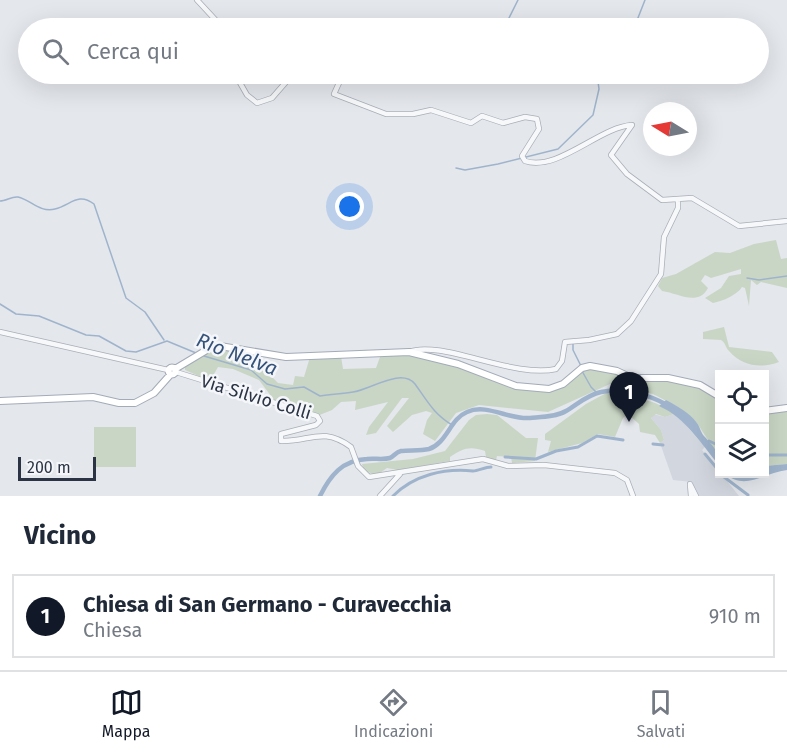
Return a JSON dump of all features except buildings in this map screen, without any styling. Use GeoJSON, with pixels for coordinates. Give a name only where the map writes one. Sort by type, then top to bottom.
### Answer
{"type":"FeatureCollection","features":[{"type":"Feature","properties":{"kind":"main road"},"geometry":{"type":"LineString","coordinates":[[0,401],[93,397],[119,404],[135,403],[154,393],[172,372],[210,348],[231,347],[286,357],[409,352],[458,364],[516,386],[554,388],[582,368],[610,369],[632,378],[655,377],[684,381],[700,385],[715,394]]}},
{"type":"Feature","properties":{"kind":"main road"},"geometry":{"type":"LineString","coordinates":[[769,410],[787,408]]}},
{"type":"Feature","properties":{"kind":"street"},"geometry":{"type":"LineString","coordinates":[[197,0],[214,18]]}},
{"type":"Feature","properties":{"kind":"street"},"geometry":{"type":"LineString","coordinates":[[241,84],[247,95],[256,103],[272,99],[285,84]]}},
{"type":"Feature","properties":{"kind":"street"},"geometry":{"type":"LineString","coordinates":[[338,84],[334,94],[380,112],[396,115],[431,110],[471,123],[482,116],[503,123],[525,117],[537,119],[539,129],[522,158],[531,163],[552,159],[632,125],[632,129],[613,149],[613,157],[627,174],[660,199],[697,200],[739,226],[787,221]]}},
{"type":"Feature","properties":{"kind":"street"},"geometry":{"type":"LineString","coordinates":[[409,352],[422,349],[503,366],[543,370],[559,367],[563,348],[568,340],[589,340],[617,334],[625,327],[661,274],[664,237],[678,208],[678,199]]}},
{"type":"Feature","properties":{"kind":"street"},"geometry":{"type":"LineString","coordinates":[[0,334],[172,372]]}},
{"type":"Feature","properties":{"kind":"street","name":"Via Silvio Colli"},"geometry":{"type":"LineString","coordinates":[[172,372],[319,417],[316,425],[281,434],[281,441],[327,435],[346,443],[355,454],[358,466],[369,477],[385,476]]}},
{"type":"Feature","properties":{"kind":"street"},"geometry":{"type":"LineString","coordinates":[[385,476],[483,459],[508,466],[544,465],[609,472],[627,480],[633,496]]}},
{"type":"Feature","properties":{"kind":"street"},"geometry":{"type":"LineString","coordinates":[[380,495],[389,483],[402,473]]}},
{"type":"Feature","properties":{"kind":"street"},"geometry":{"type":"LineString","coordinates":[[385,476],[389,483]]}},
{"type":"Feature","properties":{"kind":"street"},"geometry":{"type":"LineString","coordinates":[[380,495],[385,476]]}},
{"type":"Feature","properties":{"kind":"street"},"geometry":{"type":"LineString","coordinates":[[691,496],[690,484],[696,496]]}},
{"type":"Feature","properties":{"kind":"shaded area"},"geometry":{"type":"Polygon","coordinates":[[[653,414],[665,417],[674,414],[705,447],[702,450],[715,466],[715,478],[725,478],[739,496],[699,496],[692,482],[673,480],[660,443],[664,440],[661,430],[651,418],[653,414]]]}},
{"type":"Feature","properties":{"kind":"green space"},"geometry":{"type":"Polygon","coordinates":[[[776,240],[781,259],[787,258],[787,288],[761,282],[757,285],[751,280],[749,306],[745,288],[742,287],[733,295],[717,302],[713,303],[705,298],[721,288],[729,276],[741,274],[741,269],[711,278],[705,275],[701,281],[708,288],[699,297],[693,298],[662,291],[658,286],[662,278],[676,274],[715,252],[730,253],[754,244],[776,240]]]}},
{"type":"Feature","properties":{"kind":"green space"},"geometry":{"type":"Polygon","coordinates":[[[724,327],[729,347],[772,352],[779,362],[752,365],[734,356],[721,340],[703,339],[703,332],[724,327]]]}},
{"type":"Feature","properties":{"kind":"green space"},"geometry":{"type":"Polygon","coordinates":[[[214,349],[254,353],[254,359],[278,383],[293,385],[295,376],[304,377],[310,357],[341,356],[343,369],[376,368],[380,357],[407,353],[464,368],[511,388],[554,390],[583,368],[699,386],[715,396],[715,451],[697,423],[680,408],[653,394],[610,384],[548,412],[479,405],[456,413],[435,441],[423,434],[427,420],[432,413],[426,411],[412,415],[393,432],[387,426],[409,398],[402,398],[376,433],[366,435],[369,427],[388,402],[355,410],[356,401],[341,402],[332,410],[317,416],[277,404],[259,380],[233,369],[218,367],[210,381],[185,370],[185,366],[214,349]]]}},
{"type":"Feature","properties":{"kind":"green space"},"geometry":{"type":"Polygon","coordinates":[[[608,392],[660,405],[674,414],[665,417],[656,414],[651,418],[661,430],[664,440],[660,443],[655,435],[640,432],[639,424],[628,414],[623,418],[615,437],[598,434],[582,443],[548,452],[551,441],[545,440],[545,434],[586,404],[608,392]]]}},
{"type":"Feature","properties":{"kind":"green space"},"geometry":{"type":"Polygon","coordinates":[[[787,410],[787,464],[769,466],[769,412],[787,410]]]}},
{"type":"Feature","properties":{"kind":"green space"},"geometry":{"type":"Polygon","coordinates":[[[476,415],[497,415],[526,438],[538,438],[535,461],[512,463],[511,457],[497,456],[496,460],[486,457],[485,451],[471,448],[450,457],[450,461],[398,470],[387,468],[377,475],[364,471],[362,464],[413,459],[445,451],[469,420],[476,415]]]}},
{"type":"Feature","properties":{"kind":"green space"},"geometry":{"type":"Polygon","coordinates":[[[94,427],[136,427],[136,467],[94,467],[94,427]]]}},
{"type":"Feature","properties":{"kind":"water"},"geometry":{"type":"Polygon","coordinates":[[[666,400],[694,419],[703,435],[715,449],[715,460],[685,424],[659,406],[666,400]]]}},
{"type":"Feature","properties":{"kind":"water"},"geometry":{"type":"Polygon","coordinates":[[[787,464],[787,470],[769,475],[769,466],[787,464]]]}},
{"type":"Feature","properties":{"kind":"water"},"geometry":{"type":"Polygon","coordinates":[[[731,478],[758,478],[748,481],[731,478]]]}},
{"type":"Feature","properties":{"kind":"waterway"},"geometry":{"type":"LineString","coordinates":[[509,18],[518,0]]}},
{"type":"Feature","properties":{"kind":"waterway"},"geometry":{"type":"LineString","coordinates":[[638,18],[645,0]]}},
{"type":"Feature","properties":{"kind":"waterway"},"geometry":{"type":"LineString","coordinates":[[456,168],[465,170],[498,164],[558,149],[593,115],[598,84]]}},
{"type":"Feature","properties":{"kind":"waterway"},"geometry":{"type":"LineString","coordinates":[[0,201],[18,197],[40,208],[50,210],[79,199],[94,204],[126,298],[145,312],[164,340]]}},
{"type":"Feature","properties":{"kind":"waterway"},"geometry":{"type":"LineString","coordinates":[[747,278],[759,280],[787,276]]}},
{"type":"Feature","properties":{"kind":"waterway","name":"Rio Nelva"},"geometry":{"type":"LineString","coordinates":[[0,304],[16,314],[39,316],[86,335],[99,336],[126,351],[136,352],[167,341],[196,353]]}},
{"type":"Feature","properties":{"kind":"waterway"},"geometry":{"type":"LineString","coordinates":[[573,343],[573,350],[581,366]]}},
{"type":"Feature","properties":{"kind":"waterway","name":"Rio Nelva"},"geometry":{"type":"LineString","coordinates":[[204,356],[251,370],[267,384],[285,389],[304,387],[320,396],[349,393],[394,379],[409,379],[435,412],[452,425]]}},
{"type":"Feature","properties":{"kind":"waterway"},"geometry":{"type":"LineString","coordinates":[[582,371],[597,393]]}},
{"type":"Feature","properties":{"kind":"waterway"},"geometry":{"type":"LineString","coordinates":[[320,496],[328,482],[344,466],[358,460],[390,458],[401,451],[429,449],[440,442],[456,420],[467,412],[482,409],[522,418],[548,416],[562,413],[591,395],[609,391],[636,393],[667,405]]}},
{"type":"Feature","properties":{"kind":"waterway"},"geometry":{"type":"LineString","coordinates":[[505,457],[536,459],[556,451],[578,447],[597,436],[623,440]]}},
{"type":"Feature","properties":{"kind":"waterway"},"geometry":{"type":"LineString","coordinates":[[709,441],[715,444]]}},
{"type":"Feature","properties":{"kind":"waterway"},"geometry":{"type":"LineString","coordinates":[[653,444],[663,445]]}},
{"type":"Feature","properties":{"kind":"waterway"},"geometry":{"type":"LineString","coordinates":[[705,454],[715,466]]}},
{"type":"Feature","properties":{"kind":"waterway"},"geometry":{"type":"LineString","coordinates":[[769,455],[787,455]]}},
{"type":"Feature","properties":{"kind":"waterway"},"geometry":{"type":"LineString","coordinates":[[393,496],[410,483],[440,472],[475,471],[491,467]]}},
{"type":"Feature","properties":{"kind":"waterway"},"geometry":{"type":"LineString","coordinates":[[725,478],[748,495]]}},
{"type":"Feature","properties":{"kind":"place","name":"Chiesa di San Germano - Curavecchia"},"geometry":{"type":"Point","coordinates":[629,422]}}]}
